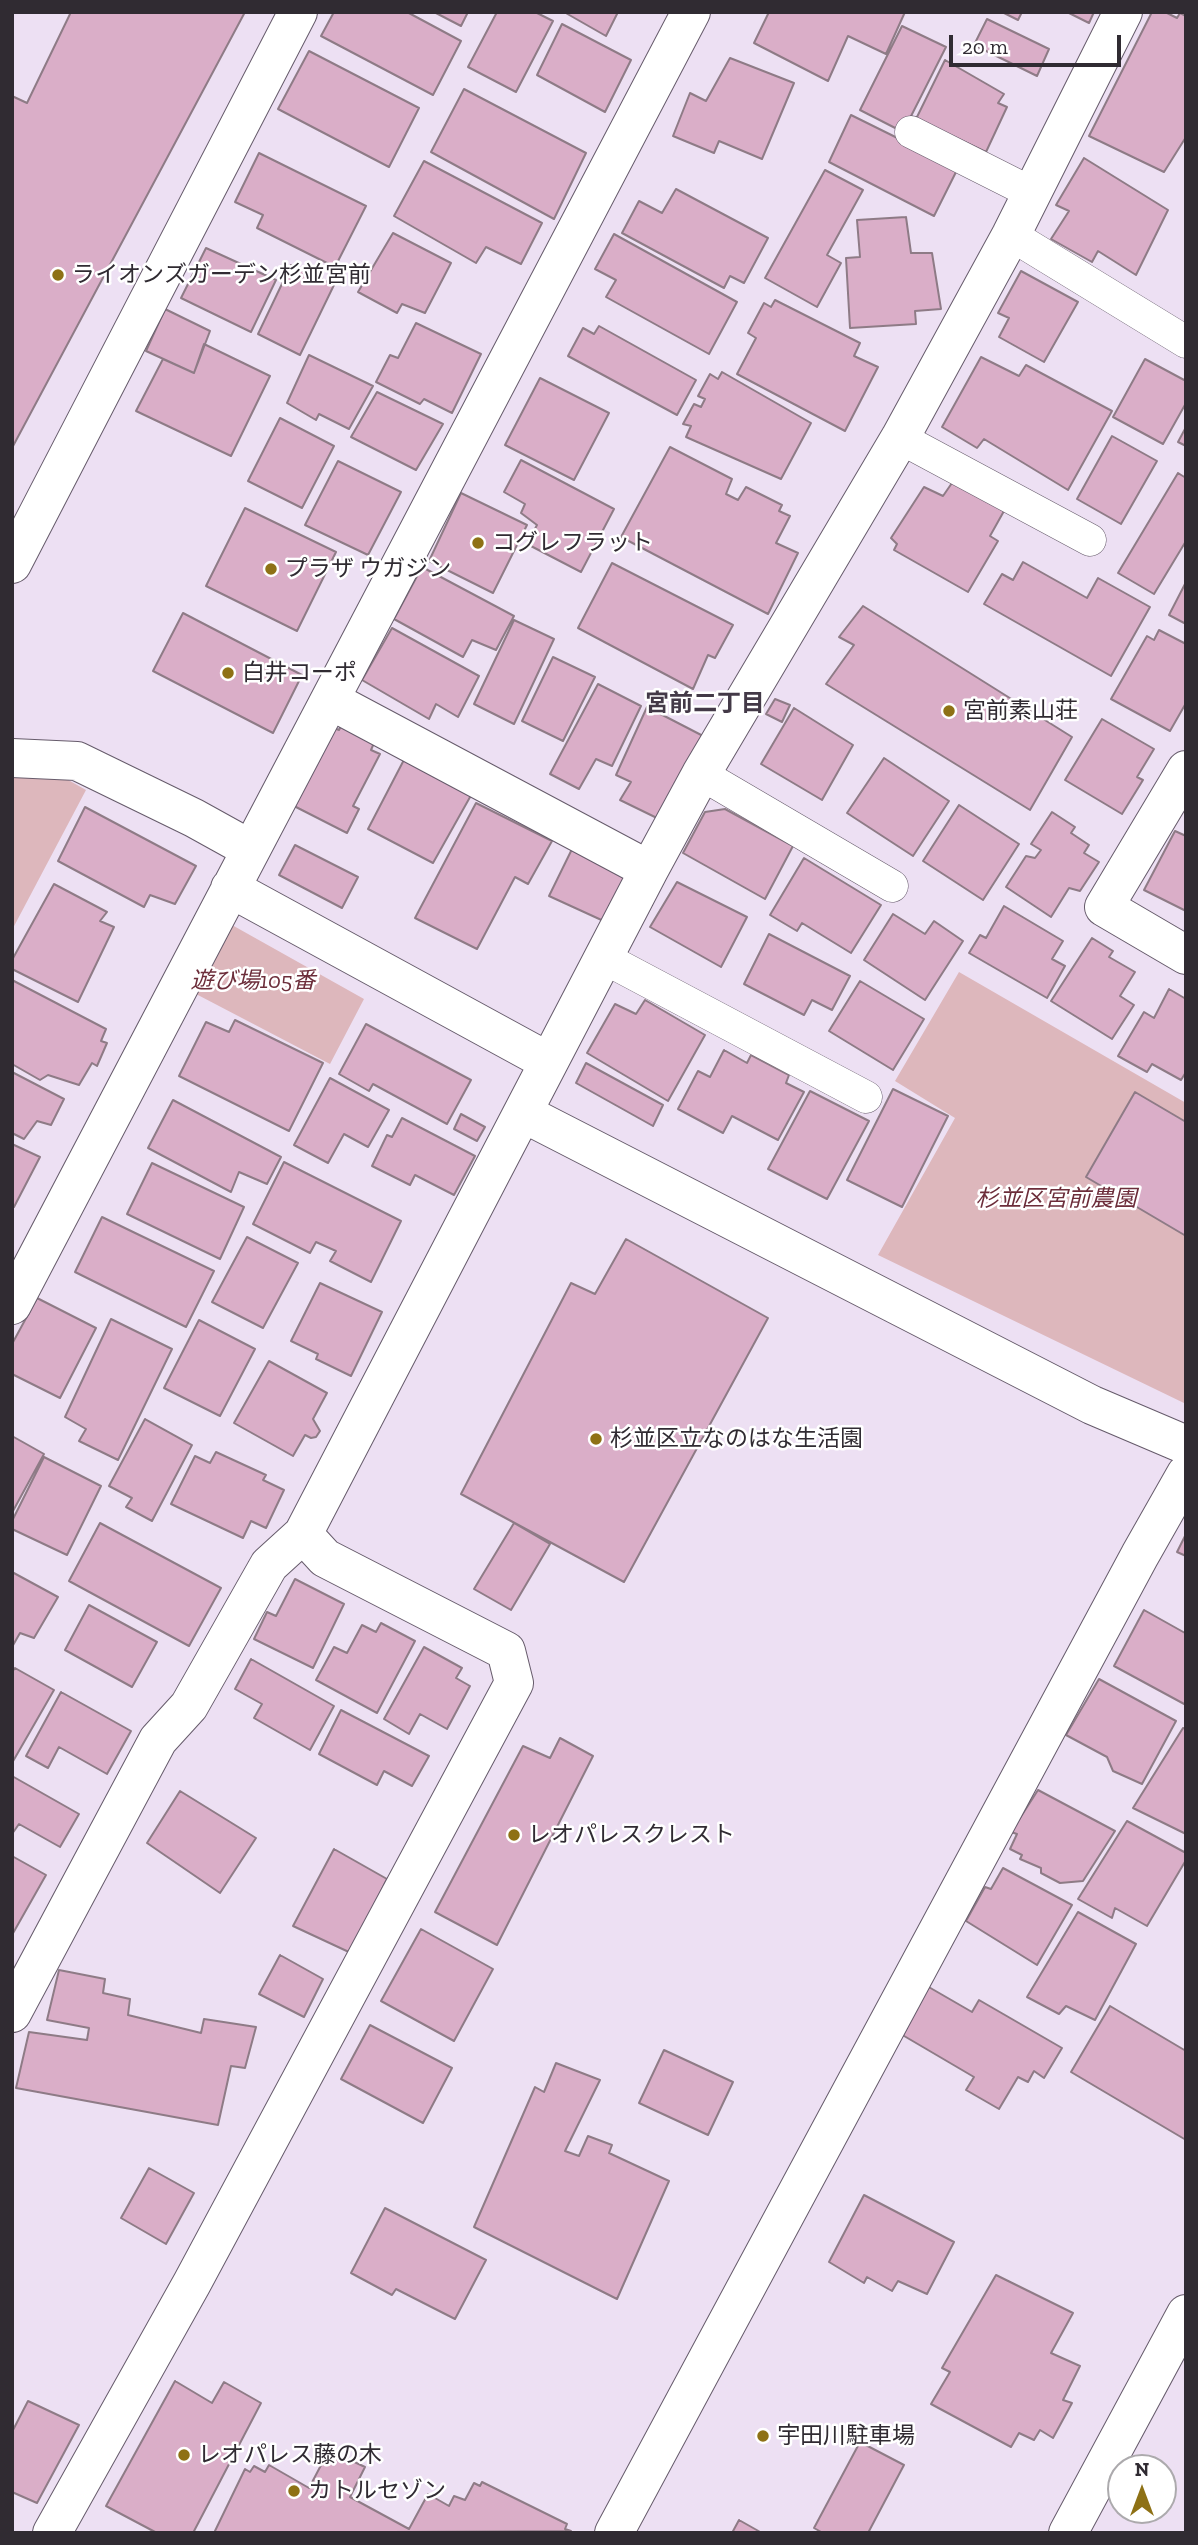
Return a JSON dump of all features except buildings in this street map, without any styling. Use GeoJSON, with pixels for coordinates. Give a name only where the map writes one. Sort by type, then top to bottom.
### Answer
{"type":"FeatureCollection","features":[{"type":"Feature","properties":{"kind":"street"},"geometry":{"type":"LineString","coordinates":[[12,564],[298,12]]}},
{"type":"Feature","properties":{"kind":"street"},"geometry":{"type":"LineString","coordinates":[[12,1305],[691,12]]}},
{"type":"Feature","properties":{"kind":"street"},"geometry":{"type":"LineString","coordinates":[[12,2013],[158,1740],[189,1706],[269,1565],[303,1534],[649,870],[701,774],[900,438],[1011,235],[1123,12]]}},
{"type":"Feature","properties":{"kind":"street"},"geometry":{"type":"LineString","coordinates":[[330,700],[649,870]]}},
{"type":"Feature","properties":{"kind":"street"},"geometry":{"type":"LineString","coordinates":[[12,758],[77,761],[194,818],[250,849]]}},
{"type":"Feature","properties":{"kind":"street"},"geometry":{"type":"LineString","coordinates":[[1186,770],[1104,907],[1186,956]]}},
{"type":"Feature","properties":{"kind":"street"},"geometry":{"type":"LineString","coordinates":[[230,888],[550,1062]]}},
{"type":"Feature","properties":{"kind":"street"},"geometry":{"type":"LineString","coordinates":[[523,1112],[1092,1405],[1186,1445]]}},
{"type":"Feature","properties":{"kind":"street"},"geometry":{"type":"LineString","coordinates":[[614,2533],[1133,1567],[1186,1474]]}},
{"type":"Feature","properties":{"kind":"street"},"geometry":{"type":"LineString","coordinates":[[52,2533],[192,2283],[514,1683],[506,1651],[325,1558],[303,1534]]}},
{"type":"Feature","properties":{"kind":"street"},"geometry":{"type":"LineString","coordinates":[[1068,2533],[1186,2314]]}},
{"type":"Feature","properties":{"kind":"lane"},"geometry":{"type":"LineString","coordinates":[[911,132],[1032,193]]}},
{"type":"Feature","properties":{"kind":"lane"},"geometry":{"type":"LineString","coordinates":[[1011,235],[1186,342]]}},
{"type":"Feature","properties":{"kind":"lane"},"geometry":{"type":"LineString","coordinates":[[900,438],[1090,540]]}},
{"type":"Feature","properties":{"kind":"lane"},"geometry":{"type":"LineString","coordinates":[[701,774],[892,886]]}},
{"type":"Feature","properties":{"kind":"lane"},"geometry":{"type":"LineString","coordinates":[[604,958],[866,1097]]}},
{"type":"Feature","properties":{"kind":"green space"},"geometry":{"type":"Polygon","coordinates":[[[12,777],[63,777],[86,790],[12,930],[12,777]]]}},
{"type":"Feature","properties":{"kind":"green space","name":"遊び場105番"},"geometry":{"type":"Polygon","coordinates":[[[232,925],[364,999],[330,1064],[196,994],[232,925]]]}},
{"type":"Feature","properties":{"kind":"green space","name":"杉並区宮前農園"},"geometry":{"type":"Polygon","coordinates":[[[959,972],[1186,1103],[1186,1404],[878,1255],[955,1118],[895,1081],[959,972]]]}},
{"type":"Feature","properties":{"kind":"place","name":"ライオンズガーデン杉並宮前"},"geometry":{"type":"Point","coordinates":[58,275]}},
{"type":"Feature","properties":{"kind":"place","name":"コグレフラット"},"geometry":{"type":"Point","coordinates":[478,543]}},
{"type":"Feature","properties":{"kind":"place","name":"プラザ ウガジン"},"geometry":{"type":"Point","coordinates":[271,569]}},
{"type":"Feature","properties":{"kind":"place","name":"白井コーポ"},"geometry":{"type":"Point","coordinates":[228,673]}},
{"type":"Feature","properties":{"kind":"place","name":"宮前素山荘"},"geometry":{"type":"Point","coordinates":[949,711]}},
{"type":"Feature","properties":{"kind":"place","name":"杉並区立なのはな生活園"},"geometry":{"type":"Point","coordinates":[596,1439]}},
{"type":"Feature","properties":{"kind":"place","name":"レオパレスクレスト"},"geometry":{"type":"Point","coordinates":[514,1835]}},
{"type":"Feature","properties":{"kind":"place","name":"宇田川駐車場"},"geometry":{"type":"Point","coordinates":[763,2436]}},
{"type":"Feature","properties":{"kind":"place","name":"レオパレス藤の木"},"geometry":{"type":"Point","coordinates":[184,2455]}},
{"type":"Feature","properties":{"kind":"place","name":"カトルセゾン"},"geometry":{"type":"Point","coordinates":[294,2491]}},
{"type":"Feature","properties":{"kind":"district","name":"宮前二丁目"},"geometry":{"type":"Point","coordinates":[705,704]}}]}
